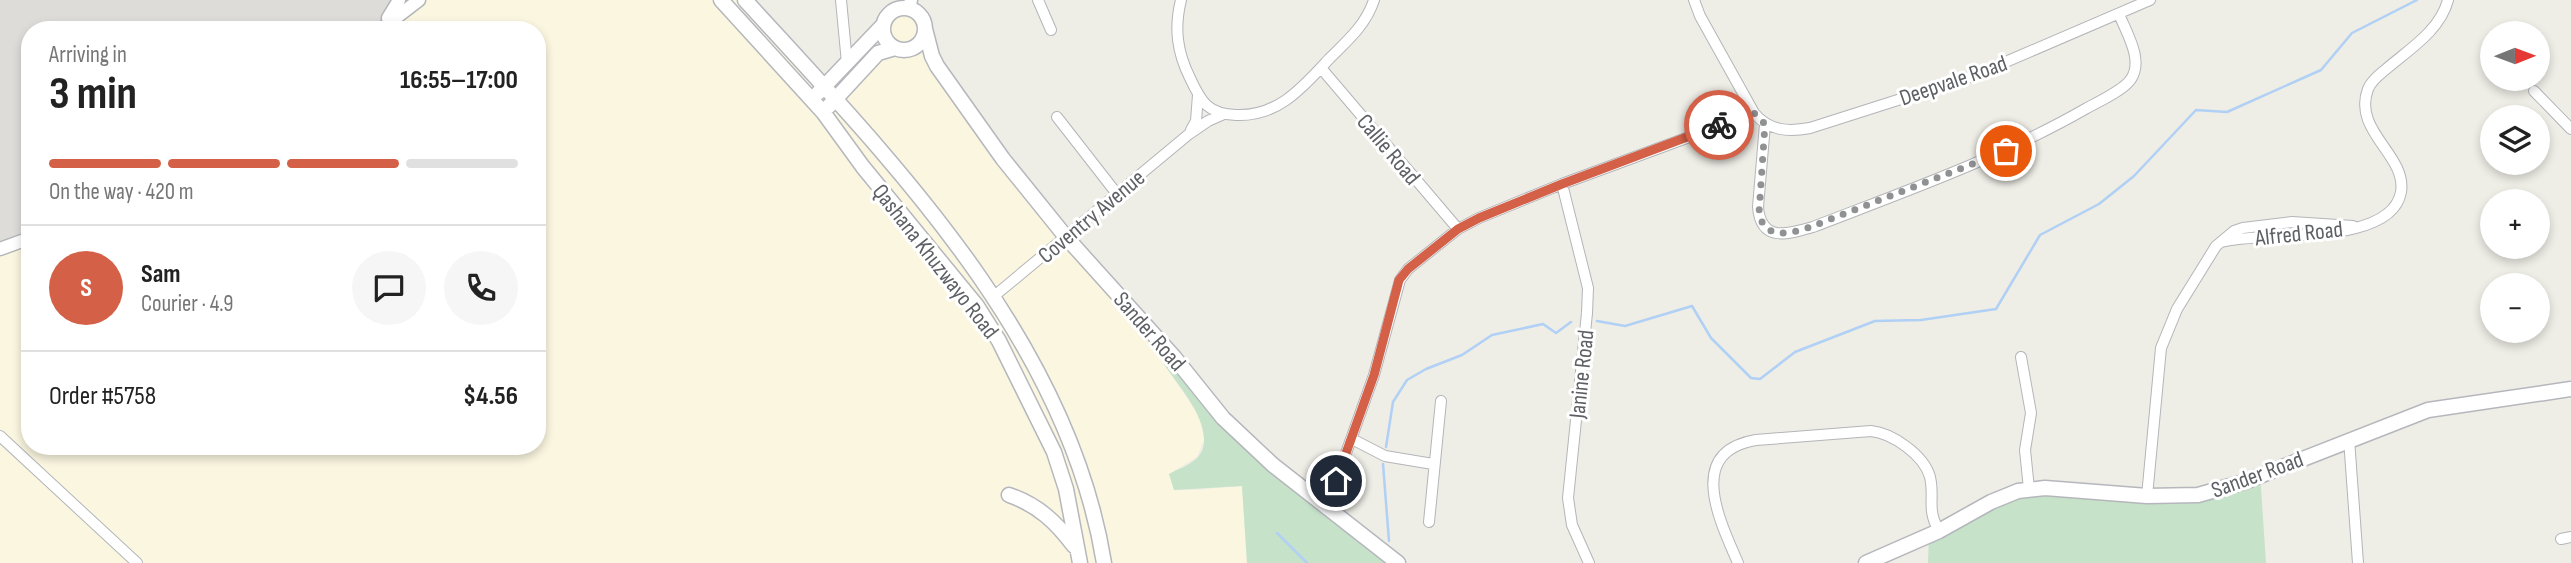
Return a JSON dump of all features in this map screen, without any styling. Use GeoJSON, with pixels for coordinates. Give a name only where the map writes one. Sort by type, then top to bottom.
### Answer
{"type":"FeatureCollection","features":[{"type":"Feature","properties":{"kind":"main road","name":"Qashana Khuzwayo Road"},"geometry":{"type":"LineString","coordinates":[[721,0],[823,112],[869,174],[977,306],[999,341],[1054,452],[1066,489],[1078,556]]}},
{"type":"Feature","properties":{"kind":"main road","name":"Qashana Khuzwayo Road"},"geometry":{"type":"LineString","coordinates":[[745,0],[824,87],[938,221],[1021,340],[1069,439],[1090,496],[1104,563]]}},
{"type":"Feature","properties":{"kind":"main road"},"geometry":{"type":"LineString","coordinates":[[812,99],[883,25],[889,13],[910,4],[921,16],[925,29],[920,42],[902,49],[878,53],[823,112]]}},
{"type":"Feature","properties":{"kind":"main road"},"geometry":{"type":"LineString","coordinates":[[883,25],[885,38],[902,49]]}},
{"type":"Feature","properties":{"kind":"main road","name":"Sander Road"},"geometry":{"type":"LineString","coordinates":[[925,29],[937,66],[1003,159],[1066,237],[1157,337],[1233,428],[1326,509],[1398,563]]}},
{"type":"Feature","properties":{"kind":"main road","name":"Sander Road"},"geometry":{"type":"LineString","coordinates":[[902,49],[920,54],[937,66]]}},
{"type":"Feature","properties":{"kind":"main road","name":"Sander Road"},"geometry":{"type":"LineString","coordinates":[[1866,563],[1939,531],[1991,502],[2029,489],[2171,497],[2214,492],[2428,410],[2571,389]]}},
{"type":"Feature","properties":{"kind":"main road"},"geometry":{"type":"LineString","coordinates":[[1009,495],[1028,502],[1044,513],[1060,528],[1078,556]]}},
{"type":"Feature","properties":{"kind":"street"},"geometry":{"type":"LineString","coordinates":[[386,21],[399,0]]}},
{"type":"Feature","properties":{"kind":"street"},"geometry":{"type":"LineString","coordinates":[[392,21],[419,0]]}},
{"type":"Feature","properties":{"kind":"street"},"geometry":{"type":"LineString","coordinates":[[841,0],[847,63]]}},
{"type":"Feature","properties":{"kind":"street"},"geometry":{"type":"LineString","coordinates":[[1038,0],[1051,30]]}},
{"type":"Feature","properties":{"kind":"street"},"geometry":{"type":"LineString","coordinates":[[1181,0],[1177,14],[1177,37],[1185,68],[1198,96],[1213,111],[1245,115],[1269,111],[1298,92],[1358,30],[1374,0]]}},
{"type":"Feature","properties":{"kind":"street"},"geometry":{"type":"LineString","coordinates":[[1694,0],[1744,96],[1754,113],[1765,124],[1758,207],[1760,219],[1768,230],[1774,233],[1813,226],[2006,151],[2068,119],[2128,83],[2135,72],[2136,60],[2119,14]]}},
{"type":"Feature","properties":{"kind":"street","name":"Deepvale Road"},"geometry":{"type":"LineString","coordinates":[[1765,124],[1783,130],[1810,128],[1973,76],[2151,0]]}},
{"type":"Feature","properties":{"kind":"street","name":"Alfred Road"},"geometry":{"type":"LineString","coordinates":[[2147,496],[2161,348],[2177,309],[2209,256],[2221,242],[2243,228],[2292,222],[2357,226],[2368,223],[2392,209],[2399,198],[2401,186],[2396,168],[2369,124],[2366,105],[2368,87],[2440,21],[2448,0]]}},
{"type":"Feature","properties":{"kind":"street","name":"Callie Road"},"geometry":{"type":"LineString","coordinates":[[1321,68],[1458,229]]}},
{"type":"Feature","properties":{"kind":"street"},"geometry":{"type":"LineString","coordinates":[[2534,91],[2571,130]]}},
{"type":"Feature","properties":{"kind":"street"},"geometry":{"type":"LineString","coordinates":[[1189,134],[1196,121],[1198,96]]}},
{"type":"Feature","properties":{"kind":"street"},"geometry":{"type":"LineString","coordinates":[[1732,120],[1744,96]]}},
{"type":"Feature","properties":{"kind":"street"},"geometry":{"type":"LineString","coordinates":[[1326,509],[1374,375],[1399,280],[1408,269],[1458,229],[1562,184],[1754,113]]}},
{"type":"Feature","properties":{"kind":"street","name":"Coventry Avenue"},"geometry":{"type":"LineString","coordinates":[[993,297],[1189,134],[1224,114]]}},
{"type":"Feature","properties":{"kind":"street"},"geometry":{"type":"LineString","coordinates":[[1057,117],[1117,194]]}},
{"type":"Feature","properties":{"kind":"street","name":"Janine Road"},"geometry":{"type":"LineString","coordinates":[[1562,184],[1588,288],[1568,498],[1572,525],[1589,563]]}},
{"type":"Feature","properties":{"kind":"street"},"geometry":{"type":"LineString","coordinates":[[3,250],[21,242]]}},
{"type":"Feature","properties":{"kind":"street"},"geometry":{"type":"LineString","coordinates":[[2021,357],[2031,413],[2025,450],[2029,489]]}},
{"type":"Feature","properties":{"kind":"street"},"geometry":{"type":"LineString","coordinates":[[1429,522],[1441,401]]}},
{"type":"Feature","properties":{"kind":"street"},"geometry":{"type":"LineString","coordinates":[[1738,563],[1714,500],[1712,483],[1724,455],[1744,442],[1756,440],[1871,431],[1893,437],[1908,448],[1928,472],[1930,512],[1939,531]]}},
{"type":"Feature","properties":{"kind":"street"},"geometry":{"type":"LineString","coordinates":[[0,436],[137,563]]}},
{"type":"Feature","properties":{"kind":"street"},"geometry":{"type":"LineString","coordinates":[[1352,439],[1385,456],[1433,464]]}},
{"type":"Feature","properties":{"kind":"street"},"geometry":{"type":"LineString","coordinates":[[2349,439],[2358,563]]}},
{"type":"Feature","properties":{"kind":"shaded area"},"geometry":{"type":"Polygon","coordinates":[[[0,0],[399,0],[385,21],[21,21],[21,240],[0,248],[0,0]]]}},
{"type":"Feature","properties":{"kind":"shaded area"},"geometry":{"type":"Polygon","coordinates":[[[399,0],[744,0],[823,87],[905,0],[911,7],[938,68],[1003,159],[1174,357],[1163,363],[1200,417],[1204,440],[1197,457],[1169,474],[1174,490],[1242,486],[1247,563],[0,563],[0,248],[21,240],[21,455],[546,455],[546,21],[385,21],[399,0]]]}},
{"type":"Feature","properties":{"kind":"green space"},"geometry":{"type":"Polygon","coordinates":[[[1174,357],[1224,417],[1398,563],[1247,563],[1242,486],[1174,490],[1169,474],[1198,457],[1204,434],[1194,408],[1163,363],[1174,357]]]}},
{"type":"Feature","properties":{"kind":"green space"},"geometry":{"type":"Polygon","coordinates":[[[2260,474],[2266,563],[1928,563],[1929,535],[2017,491],[2171,497],[2260,474]]]}},
{"type":"Feature","properties":{"kind":"waterway"},"geometry":{"type":"LineString","coordinates":[[1597,321],[1625,326],[1692,306],[1711,338],[1751,378],[1760,379],[1795,352],[1875,321],[1921,320],[1996,309],[2040,235],[2099,204],[2134,176],[2196,110],[2227,112],[2321,70],[2352,33],[2417,0]]}},
{"type":"Feature","properties":{"kind":"waterway"},"geometry":{"type":"LineString","coordinates":[[1386,447],[1393,402],[1407,380],[1426,369],[1462,355],[1492,335],[1543,324],[1556,333],[1571,322]]}},
{"type":"Feature","properties":{"kind":"waterway"},"geometry":{"type":"LineString","coordinates":[[1383,464],[1389,541]]}},
{"type":"Feature","properties":{"kind":"waterway"},"geometry":{"type":"LineString","coordinates":[[1277,533],[1307,563]]}},
{"type":"Feature","properties":{"kind":"way so far"},"geometry":{"type":"LineString","coordinates":[[1719,125],[1754,113],[1765,124],[1758,207],[1763,225],[1774,233],[1783,234],[1813,226],[2006,151]]}},
{"type":"Feature","properties":{"kind":"route"},"geometry":{"type":"LineString","coordinates":[[1336,481],[1374,375],[1399,280],[1408,269],[1458,229],[1479,218],[1719,125]]}}]}
